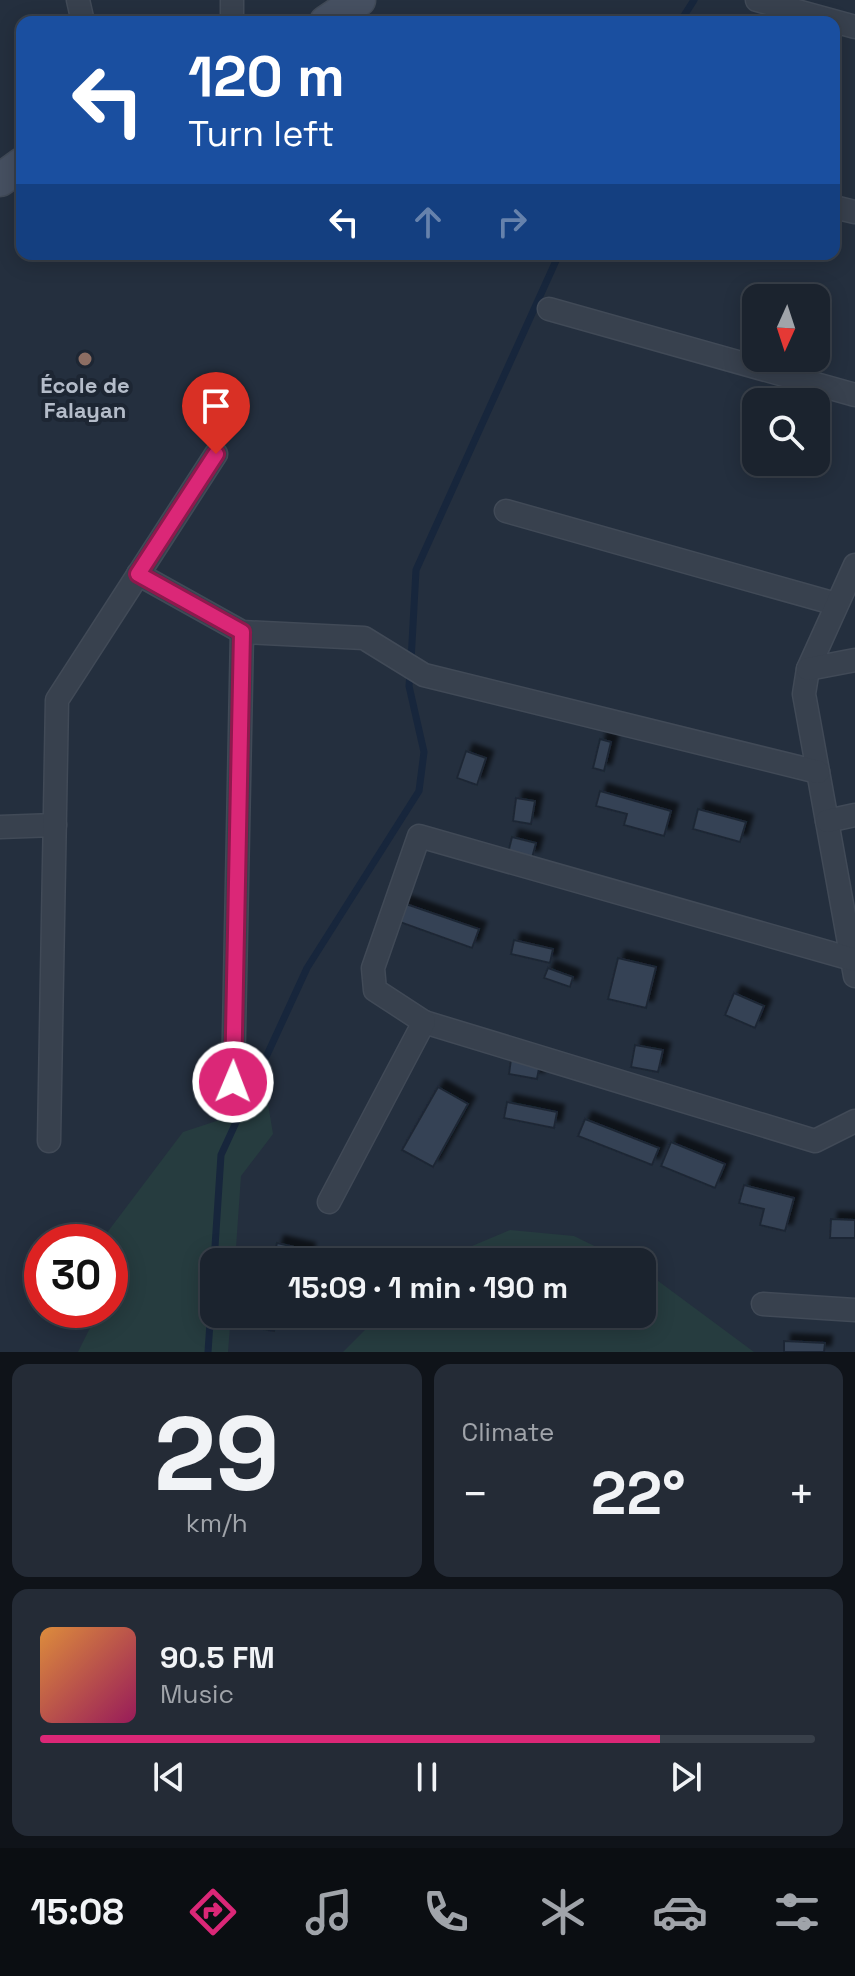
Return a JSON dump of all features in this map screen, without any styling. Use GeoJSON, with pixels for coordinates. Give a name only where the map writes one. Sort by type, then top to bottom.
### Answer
{"type":"FeatureCollection","features":[{"type":"Feature","properties":{"kind":"street"},"geometry":{"type":"LineString","coordinates":[[335,16],[359,0]]}},
{"type":"Feature","properties":{"kind":"street"},"geometry":{"type":"LineString","coordinates":[[757,0],[815,16]]}},
{"type":"Feature","properties":{"kind":"street"},"geometry":{"type":"LineString","coordinates":[[549,309],[855,395]]}},
{"type":"Feature","properties":{"kind":"street"},"geometry":{"type":"LineString","coordinates":[[49,1141],[57,700],[216,454]]}},
{"type":"Feature","properties":{"kind":"street"},"geometry":{"type":"LineString","coordinates":[[506,511],[836,604]]}},
{"type":"Feature","properties":{"kind":"street"},"geometry":{"type":"LineString","coordinates":[[855,565],[808,669],[804,694],[854,966],[419,836],[373,968],[375,990],[424,1022],[815,1141],[855,1121]]}},
{"type":"Feature","properties":{"kind":"street"},"geometry":{"type":"LineString","coordinates":[[138,574],[242,632],[364,638],[424,675],[818,772]]}},
{"type":"Feature","properties":{"kind":"street"},"geometry":{"type":"LineString","coordinates":[[233,1082],[242,632]]}},
{"type":"Feature","properties":{"kind":"street"},"geometry":{"type":"LineString","coordinates":[[808,669],[855,660]]}},
{"type":"Feature","properties":{"kind":"street"},"geometry":{"type":"LineString","coordinates":[[827,821],[855,815]]}},
{"type":"Feature","properties":{"kind":"street"},"geometry":{"type":"LineString","coordinates":[[0,827],[55,825]]}},
{"type":"Feature","properties":{"kind":"street"},"geometry":{"type":"LineString","coordinates":[[329,1202],[424,1022]]}},
{"type":"Feature","properties":{"kind":"street"},"geometry":{"type":"LineString","coordinates":[[763,1304],[855,1310]]}},
{"type":"Feature","properties":{"kind":"green space"},"geometry":{"type":"Polygon","coordinates":[[[268,1104],[273,1134],[241,1176],[236,1248],[200,1248],[200,1328],[230,1328],[228,1352],[78,1352],[90,1328],[128,1328],[128,1224],[114,1224],[183,1132],[268,1104]]]}},
{"type":"Feature","properties":{"kind":"green space"},"geometry":{"type":"Polygon","coordinates":[[[510,1230],[574,1236],[598,1248],[467,1248],[510,1230]]]}},
{"type":"Feature","properties":{"kind":"green space"},"geometry":{"type":"Polygon","coordinates":[[[656,1279],[754,1352],[343,1352],[367,1328],[656,1328],[656,1279]]]}},
{"type":"Feature","properties":{"kind":"building"},"geometry":{"type":"Polygon","coordinates":[[[600,739],[611,742],[604,771],[593,768],[600,739]]]}},
{"type":"Feature","properties":{"kind":"building"},"geometry":{"type":"Polygon","coordinates":[[[466,751],[486,758],[477,785],[457,778],[466,751]]]}},
{"type":"Feature","properties":{"kind":"building"},"geometry":{"type":"Polygon","coordinates":[[[600,791],[671,811],[664,836],[624,825],[627,814],[596,806],[600,791]]]}},
{"type":"Feature","properties":{"kind":"building"},"geometry":{"type":"Polygon","coordinates":[[[516,798],[535,801],[531,824],[513,821],[516,798]]]}},
{"type":"Feature","properties":{"kind":"building"},"geometry":{"type":"Polygon","coordinates":[[[698,809],[746,822],[740,842],[693,829],[698,809]]]}},
{"type":"Feature","properties":{"kind":"building"},"geometry":{"type":"Polygon","coordinates":[[[512,837],[536,843],[532,858],[508,853],[512,837]]]}},
{"type":"Feature","properties":{"kind":"building"},"geometry":{"type":"Polygon","coordinates":[[[403,903],[479,929],[472,948],[397,921],[403,903]]]}},
{"type":"Feature","properties":{"kind":"building"},"geometry":{"type":"Polygon","coordinates":[[[514,940],[553,949],[550,963],[511,954],[514,940]]]}},
{"type":"Feature","properties":{"kind":"building"},"geometry":{"type":"Polygon","coordinates":[[[618,958],[656,967],[646,1008],[608,999],[618,958]]]}},
{"type":"Feature","properties":{"kind":"building"},"geometry":{"type":"Polygon","coordinates":[[[548,968],[573,977],[570,987],[544,978],[548,968]]]}},
{"type":"Feature","properties":{"kind":"building"},"geometry":{"type":"Polygon","coordinates":[[[734,993],[764,1006],[755,1028],[725,1015],[734,993]]]}},
{"type":"Feature","properties":{"kind":"building"},"geometry":{"type":"Polygon","coordinates":[[[635,1045],[663,1050],[658,1072],[631,1067],[635,1045]]]}},
{"type":"Feature","properties":{"kind":"building"},"geometry":{"type":"Polygon","coordinates":[[[511,1059],[540,1063],[537,1079],[509,1074],[511,1059]]]}},
{"type":"Feature","properties":{"kind":"building"},"geometry":{"type":"Polygon","coordinates":[[[438,1087],[468,1104],[433,1167],[402,1150],[438,1087]]]}},
{"type":"Feature","properties":{"kind":"building"},"geometry":{"type":"Polygon","coordinates":[[[507,1102],[557,1112],[554,1128],[504,1118],[507,1102]]]}},
{"type":"Feature","properties":{"kind":"building"},"geometry":{"type":"Polygon","coordinates":[[[585,1119],[659,1148],[652,1165],[578,1136],[585,1119]]]}},
{"type":"Feature","properties":{"kind":"building"},"geometry":{"type":"Polygon","coordinates":[[[671,1142],[725,1164],[715,1188],[661,1166],[671,1142]]]}},
{"type":"Feature","properties":{"kind":"building"},"geometry":{"type":"Polygon","coordinates":[[[744,1185],[794,1198],[785,1231],[760,1225],[764,1209],[739,1203],[744,1185]]]}},
{"type":"Feature","properties":{"kind":"building"},"geometry":{"type":"Polygon","coordinates":[[[831,1219],[855,1220],[855,1238],[830,1238],[831,1219]]]}},
{"type":"Feature","properties":{"kind":"building"},"geometry":{"type":"Polygon","coordinates":[[[277,1243],[299,1248],[276,1248],[277,1243]]]}},
{"type":"Feature","properties":{"kind":"building"},"geometry":{"type":"Polygon","coordinates":[[[784,1341],[825,1343],[824,1352],[784,1352],[784,1341]]]}},
{"type":"Feature","properties":{"kind":"waterway"},"geometry":{"type":"LineString","coordinates":[[684,16],[694,0]]}},
{"type":"Feature","properties":{"kind":"waterway"},"geometry":{"type":"LineString","coordinates":[[411,661],[416,570],[556,260]]}},
{"type":"Feature","properties":{"kind":"waterway"},"geometry":{"type":"LineString","coordinates":[[215,1248],[221,1155],[307,968],[419,791],[424,752],[409,686],[410,673]]}},
{"type":"Feature","properties":{"kind":"waterway"},"geometry":{"type":"LineString","coordinates":[[208,1352],[210,1328]]}},
{"type":"Feature","properties":{"kind":"place","name":"École de Falayan"},"geometry":{"type":"Point","coordinates":[85,359]}},
{"type":"Feature","properties":{"kind":"route"},"geometry":{"type":"LineString","coordinates":[[216,454],[138,574],[242,632],[233,1082]]}}]}
